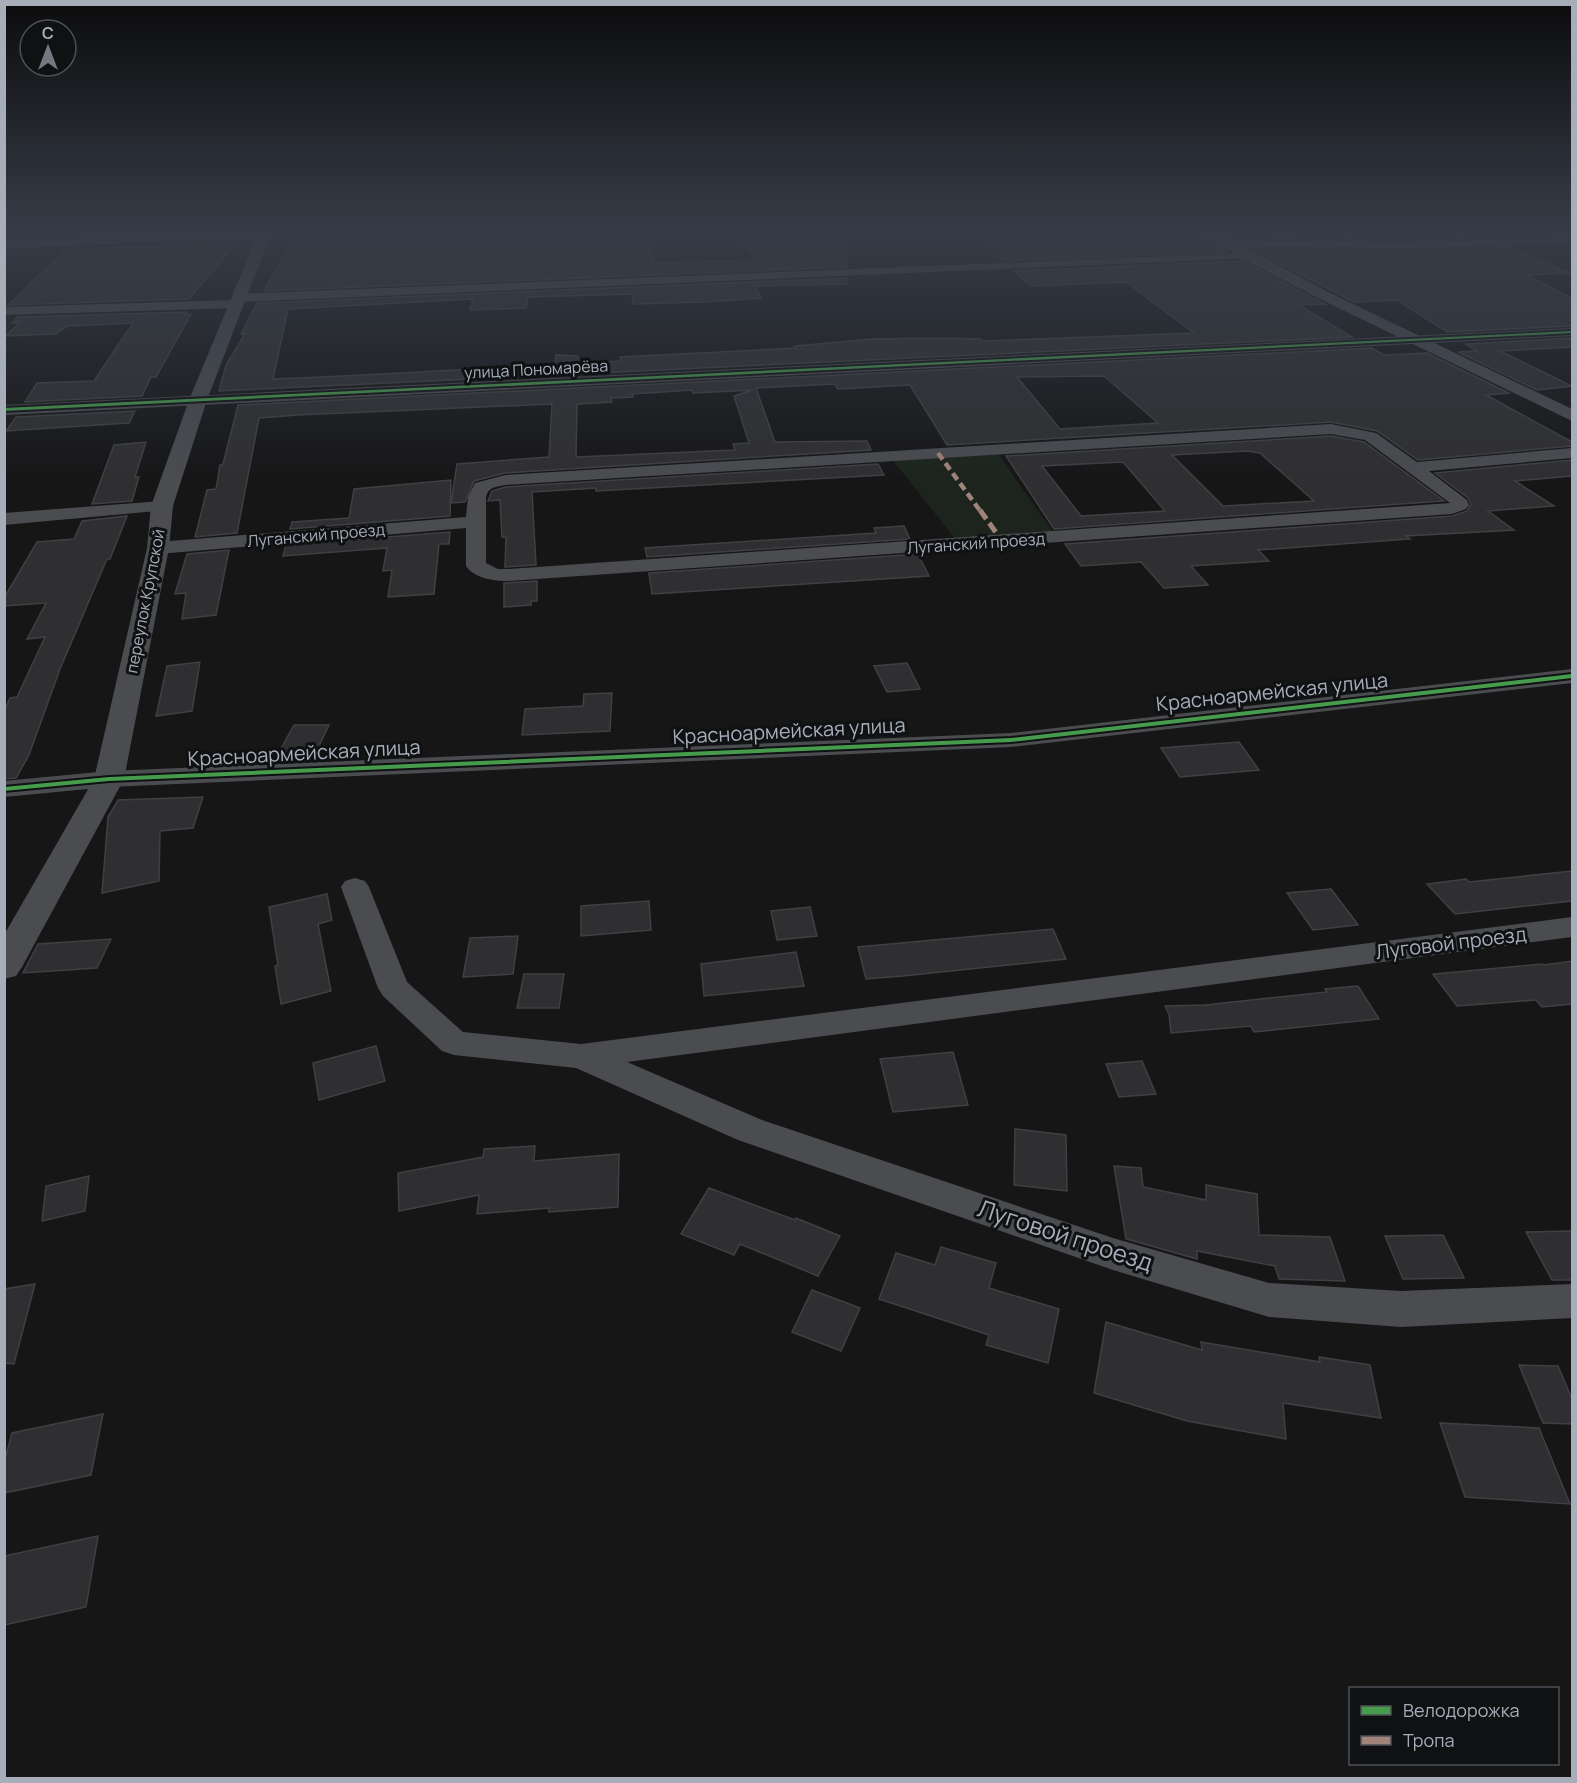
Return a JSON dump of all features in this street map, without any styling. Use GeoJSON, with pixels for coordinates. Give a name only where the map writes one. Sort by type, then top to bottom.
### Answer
{"type":"FeatureCollection","features":[{"type":"Feature","properties":{"kind":"street","name":"переулок Крупской"},"geometry":{"type":"LineString","coordinates":[[4,967],[109,779],[158,548],[162,506],[198,400],[231,313]]}},
{"type":"Feature","properties":{"kind":"street"},"geometry":{"type":"LineString","coordinates":[[1364,313],[1572,416]]}},
{"type":"Feature","properties":{"kind":"street","name":"улица Пономарёва"},"geometry":{"type":"LineString","coordinates":[[4,410],[1572,332]]}},
{"type":"Feature","properties":{"kind":"street","name":"Луганский проезд"},"geometry":{"type":"LineString","coordinates":[[1331,429],[1370,436],[1458,500],[1460,506],[1435,511],[510,575],[483,572],[476,566],[475,522],[477,491],[480,486],[505,480],[1331,429]]}},
{"type":"Feature","properties":{"kind":"street"},"geometry":{"type":"LineString","coordinates":[[1413,467],[1572,453]]}},
{"type":"Feature","properties":{"kind":"street"},"geometry":{"type":"LineString","coordinates":[[4,519],[162,506]]}},
{"type":"Feature","properties":{"kind":"street","name":"Луганский проезд"},"geometry":{"type":"LineString","coordinates":[[158,548],[475,522]]}},
{"type":"Feature","properties":{"kind":"street","name":"Красноармейская улица"},"geometry":{"type":"LineString","coordinates":[[4,789],[109,779],[1011,740],[1572,676]]}},
{"type":"Feature","properties":{"kind":"street","name":"Луговой проезд"},"geometry":{"type":"LineString","coordinates":[[355,887],[394,988],[454,1042],[581,1056],[1572,927]]}},
{"type":"Feature","properties":{"kind":"street","name":"Луговой проезд"},"geometry":{"type":"LineString","coordinates":[[581,1056],[750,1130],[1113,1254],[1269,1300],[1401,1309],[1572,1301]]}},
{"type":"Feature","properties":{"kind":"shaded area"},"geometry":{"type":"Polygon","coordinates":[[[996,451],[1053,532],[956,540],[891,458],[996,451]]]}},
{"type":"Feature","properties":{"kind":"building"},"geometry":{"type":"Polygon","coordinates":[[[252,313],[287,313],[273,379],[555,365],[556,355],[578,356],[578,364],[621,361],[620,357],[796,348],[794,346],[873,339],[936,338],[981,339],[983,341],[1194,333],[1168,313],[1313,313],[1352,337],[219,391],[226,365],[245,334],[241,334],[252,313]]]}},
{"type":"Feature","properties":{"kind":"building"},"geometry":{"type":"Polygon","coordinates":[[[1418,313],[1572,313],[1572,326],[1447,332],[1418,313]]]}},
{"type":"Feature","properties":{"kind":"building"},"geometry":{"type":"Polygon","coordinates":[[[191,314],[156,377],[151,377],[142,396],[25,402],[37,383],[94,381],[133,323],[67,326],[56,334],[6,336],[20,322],[12,323],[18,317],[191,314]]]}},
{"type":"Feature","properties":{"kind":"building"},"geometry":{"type":"Polygon","coordinates":[[[1572,338],[1572,347],[1500,351],[1572,386],[1537,390],[1458,352],[1477,351],[1466,344],[1572,338]]]}},
{"type":"Feature","properties":{"kind":"building"},"geometry":{"type":"Polygon","coordinates":[[[1372,348],[1384,355],[1427,353],[1509,393],[1486,395],[1572,442],[1572,446],[1418,460],[1377,431],[1331,422],[947,445],[910,385],[838,389],[835,384],[756,388],[775,442],[867,441],[871,450],[505,473],[474,481],[465,502],[451,503],[457,464],[549,457],[552,404],[297,415],[259,418],[237,533],[195,537],[207,490],[216,489],[220,465],[223,464],[238,405],[1372,348]],[[1104,376],[1017,377],[1060,429],[1158,423],[1104,376]],[[692,390],[632,394],[633,397],[611,398],[612,402],[577,404],[576,457],[735,450],[733,444],[749,443],[734,396],[753,390],[693,393],[692,390]]]}},
{"type":"Feature","properties":{"kind":"building"},"geometry":{"type":"Polygon","coordinates":[[[135,411],[129,423],[6,431],[16,417],[135,411]]]}},
{"type":"Feature","properties":{"kind":"building"},"geometry":{"type":"Polygon","coordinates":[[[1331,436],[1364,442],[1444,501],[1054,529],[1006,456],[1331,436]],[[1247,451],[1172,455],[1223,506],[1314,501],[1260,453],[1247,451]],[[1123,462],[1042,466],[1081,516],[1165,511],[1123,462]]]}},
{"type":"Feature","properties":{"kind":"building"},"geometry":{"type":"Polygon","coordinates":[[[146,442],[135,477],[139,477],[132,501],[92,504],[114,445],[146,442]]]}},
{"type":"Feature","properties":{"kind":"building"},"geometry":{"type":"Polygon","coordinates":[[[1572,460],[1572,476],[1515,481],[1554,506],[1488,511],[1514,530],[1406,536],[1410,539],[1258,550],[1269,561],[1191,566],[1208,585],[1164,588],[1141,562],[1081,566],[1065,544],[1452,516],[1467,511],[1471,504],[1468,498],[1435,473],[1572,460]]]}},
{"type":"Feature","properties":{"kind":"building"},"geometry":{"type":"Polygon","coordinates":[[[878,464],[884,475],[596,491],[596,488],[532,492],[536,565],[505,567],[506,537],[502,537],[500,500],[488,501],[492,491],[505,487],[878,464]]]}},
{"type":"Feature","properties":{"kind":"building"},"geometry":{"type":"Polygon","coordinates":[[[451,480],[450,516],[290,529],[292,522],[349,518],[354,489],[451,480]]]}},
{"type":"Feature","properties":{"kind":"building"},"geometry":{"type":"Polygon","coordinates":[[[127,516],[60,669],[29,755],[16,778],[4,779],[4,712],[10,698],[17,697],[45,637],[27,639],[46,603],[4,606],[4,598],[37,542],[74,539],[82,521],[127,516]]]}},
{"type":"Feature","properties":{"kind":"building"},"geometry":{"type":"Polygon","coordinates":[[[904,526],[910,539],[647,557],[645,548],[876,533],[874,528],[904,526]]]}},
{"type":"Feature","properties":{"kind":"building"},"geometry":{"type":"Polygon","coordinates":[[[450,532],[449,544],[439,544],[434,594],[388,597],[392,570],[383,571],[387,548],[283,556],[286,545],[450,532]]]}},
{"type":"Feature","properties":{"kind":"building"},"geometry":{"type":"Polygon","coordinates":[[[229,550],[216,615],[182,619],[186,593],[175,594],[187,554],[229,550]]]}},
{"type":"Feature","properties":{"kind":"building"},"geometry":{"type":"Polygon","coordinates":[[[918,554],[929,576],[652,594],[649,573],[918,554]]]}},
{"type":"Feature","properties":{"kind":"building"},"geometry":{"type":"Polygon","coordinates":[[[537,581],[537,601],[531,601],[531,605],[504,607],[504,583],[537,581]]]}},
{"type":"Feature","properties":{"kind":"building"},"geometry":{"type":"Polygon","coordinates":[[[200,662],[192,711],[156,716],[167,666],[200,662]]]}},
{"type":"Feature","properties":{"kind":"building"},"geometry":{"type":"Polygon","coordinates":[[[907,663],[920,689],[887,692],[874,666],[907,663]]]}},
{"type":"Feature","properties":{"kind":"building"},"geometry":{"type":"Polygon","coordinates":[[[612,693],[610,731],[522,735],[525,709],[583,706],[584,694],[612,693]]]}},
{"type":"Feature","properties":{"kind":"building"},"geometry":{"type":"Polygon","coordinates":[[[294,725],[329,725],[316,752],[279,752],[294,725]]]}},
{"type":"Feature","properties":{"kind":"building"},"geometry":{"type":"Polygon","coordinates":[[[1239,742],[1259,770],[1180,777],[1161,748],[1239,742]]]}},
{"type":"Feature","properties":{"kind":"building"},"geometry":{"type":"Polygon","coordinates":[[[203,797],[193,828],[160,831],[159,881],[102,893],[108,817],[118,800],[203,797]]]}},
{"type":"Feature","properties":{"kind":"building"},"geometry":{"type":"Polygon","coordinates":[[[1572,871],[1572,901],[1455,914],[1427,884],[1466,879],[1469,882],[1572,871]]]}},
{"type":"Feature","properties":{"kind":"building"},"geometry":{"type":"Polygon","coordinates":[[[1331,889],[1358,925],[1313,930],[1287,893],[1331,889]]]}},
{"type":"Feature","properties":{"kind":"building"},"geometry":{"type":"Polygon","coordinates":[[[327,894],[332,920],[318,924],[331,991],[281,1004],[275,966],[278,965],[269,907],[327,894]]]}},
{"type":"Feature","properties":{"kind":"building"},"geometry":{"type":"Polygon","coordinates":[[[649,901],[651,930],[581,936],[581,906],[649,901]]]}},
{"type":"Feature","properties":{"kind":"building"},"geometry":{"type":"Polygon","coordinates":[[[810,907],[817,936],[777,940],[771,911],[810,907]]]}},
{"type":"Feature","properties":{"kind":"building"},"geometry":{"type":"Polygon","coordinates":[[[1053,929],[1066,959],[903,976],[866,979],[858,947],[1053,929]]]}},
{"type":"Feature","properties":{"kind":"building"},"geometry":{"type":"Polygon","coordinates":[[[518,936],[513,974],[463,977],[470,938],[518,936]]]}},
{"type":"Feature","properties":{"kind":"building"},"geometry":{"type":"Polygon","coordinates":[[[111,939],[97,968],[23,973],[38,944],[111,939]]]}},
{"type":"Feature","properties":{"kind":"building"},"geometry":{"type":"Polygon","coordinates":[[[796,952],[804,986],[704,996],[701,964],[796,952]]]}},
{"type":"Feature","properties":{"kind":"building"},"geometry":{"type":"Polygon","coordinates":[[[1572,961],[1572,1004],[1542,1007],[1536,1000],[1457,1006],[1433,974],[1544,965],[1572,961]]]}},
{"type":"Feature","properties":{"kind":"building"},"geometry":{"type":"Polygon","coordinates":[[[524,974],[564,974],[559,1008],[517,1008],[524,974]]]}},
{"type":"Feature","properties":{"kind":"building"},"geometry":{"type":"Polygon","coordinates":[[[1358,986],[1379,1019],[1254,1032],[1251,1026],[1171,1033],[1169,1014],[1165,1006],[1205,1005],[1327,992],[1325,989],[1358,986]]]}},
{"type":"Feature","properties":{"kind":"building"},"geometry":{"type":"Polygon","coordinates":[[[376,1046],[385,1081],[319,1100],[313,1063],[376,1046]]]}},
{"type":"Feature","properties":{"kind":"building"},"geometry":{"type":"Polygon","coordinates":[[[953,1052],[968,1105],[893,1112],[880,1059],[953,1052]]]}},
{"type":"Feature","properties":{"kind":"building"},"geometry":{"type":"Polygon","coordinates":[[[1142,1061],[1156,1094],[1119,1097],[1106,1064],[1142,1061]]]}},
{"type":"Feature","properties":{"kind":"building"},"geometry":{"type":"Polygon","coordinates":[[[1015,1129],[1066,1135],[1067,1191],[1014,1185],[1015,1129]]]}},
{"type":"Feature","properties":{"kind":"building"},"geometry":{"type":"Polygon","coordinates":[[[535,1146],[534,1161],[619,1154],[618,1207],[549,1212],[549,1208],[477,1214],[479,1195],[399,1211],[398,1173],[483,1157],[484,1149],[535,1146]]]}},
{"type":"Feature","properties":{"kind":"building"},"geometry":{"type":"Polygon","coordinates":[[[1114,1166],[1141,1168],[1143,1187],[1206,1200],[1206,1185],[1257,1194],[1259,1235],[1330,1237],[1345,1281],[1279,1279],[1275,1266],[1197,1251],[1197,1259],[1126,1239],[1114,1166]]]}},
{"type":"Feature","properties":{"kind":"building"},"geometry":{"type":"Polygon","coordinates":[[[89,1176],[85,1211],[42,1221],[46,1186],[89,1176]]]}},
{"type":"Feature","properties":{"kind":"building"},"geometry":{"type":"Polygon","coordinates":[[[709,1188],[840,1236],[818,1276],[740,1244],[734,1255],[681,1234],[709,1188]]]}},
{"type":"Feature","properties":{"kind":"building"},"geometry":{"type":"Polygon","coordinates":[[[1572,1231],[1572,1280],[1552,1280],[1526,1232],[1572,1231]]]}},
{"type":"Feature","properties":{"kind":"building"},"geometry":{"type":"Polygon","coordinates":[[[1443,1235],[1464,1278],[1403,1279],[1385,1236],[1443,1235]]]}},
{"type":"Feature","properties":{"kind":"building"},"geometry":{"type":"Polygon","coordinates":[[[941,1247],[996,1263],[989,1288],[1059,1309],[1048,1363],[986,1345],[989,1335],[879,1299],[896,1253],[935,1265],[941,1247]]]}},
{"type":"Feature","properties":{"kind":"building"},"geometry":{"type":"Polygon","coordinates":[[[35,1284],[14,1364],[4,1363],[4,1289],[35,1284]]]}},
{"type":"Feature","properties":{"kind":"building"},"geometry":{"type":"Polygon","coordinates":[[[812,1290],[860,1308],[841,1351],[792,1332],[812,1290]]]}},
{"type":"Feature","properties":{"kind":"building"},"geometry":{"type":"Polygon","coordinates":[[[1106,1322],[1202,1350],[1201,1342],[1320,1362],[1319,1357],[1370,1365],[1381,1418],[1283,1403],[1286,1439],[1187,1421],[1094,1393],[1106,1322]]]}},
{"type":"Feature","properties":{"kind":"building"},"geometry":{"type":"Polygon","coordinates":[[[1519,1365],[1558,1366],[1572,1399],[1572,1424],[1543,1423],[1519,1365]]]}},
{"type":"Feature","properties":{"kind":"building"},"geometry":{"type":"Polygon","coordinates":[[[103,1414],[91,1475],[4,1493],[4,1463],[12,1433],[103,1414]]]}},
{"type":"Feature","properties":{"kind":"building"},"geometry":{"type":"Polygon","coordinates":[[[1440,1423],[1539,1428],[1570,1504],[1465,1497],[1440,1423]]]}},
{"type":"Feature","properties":{"kind":"building"},"geometry":{"type":"Polygon","coordinates":[[[98,1536],[86,1607],[4,1625],[4,1556],[98,1536]]]}},
{"type":"Feature","properties":{"kind":"marked path"},"geometry":{"type":"LineString","coordinates":[[938,453],[1002,541]]}},
{"type":"Feature","properties":{"kind":"cycle path"},"geometry":{"type":"LineString","coordinates":[[4,410],[1572,332]]}},
{"type":"Feature","properties":{"kind":"cycle path"},"geometry":{"type":"LineString","coordinates":[[4,789],[109,779],[1011,740],[1572,676]]}}]}
